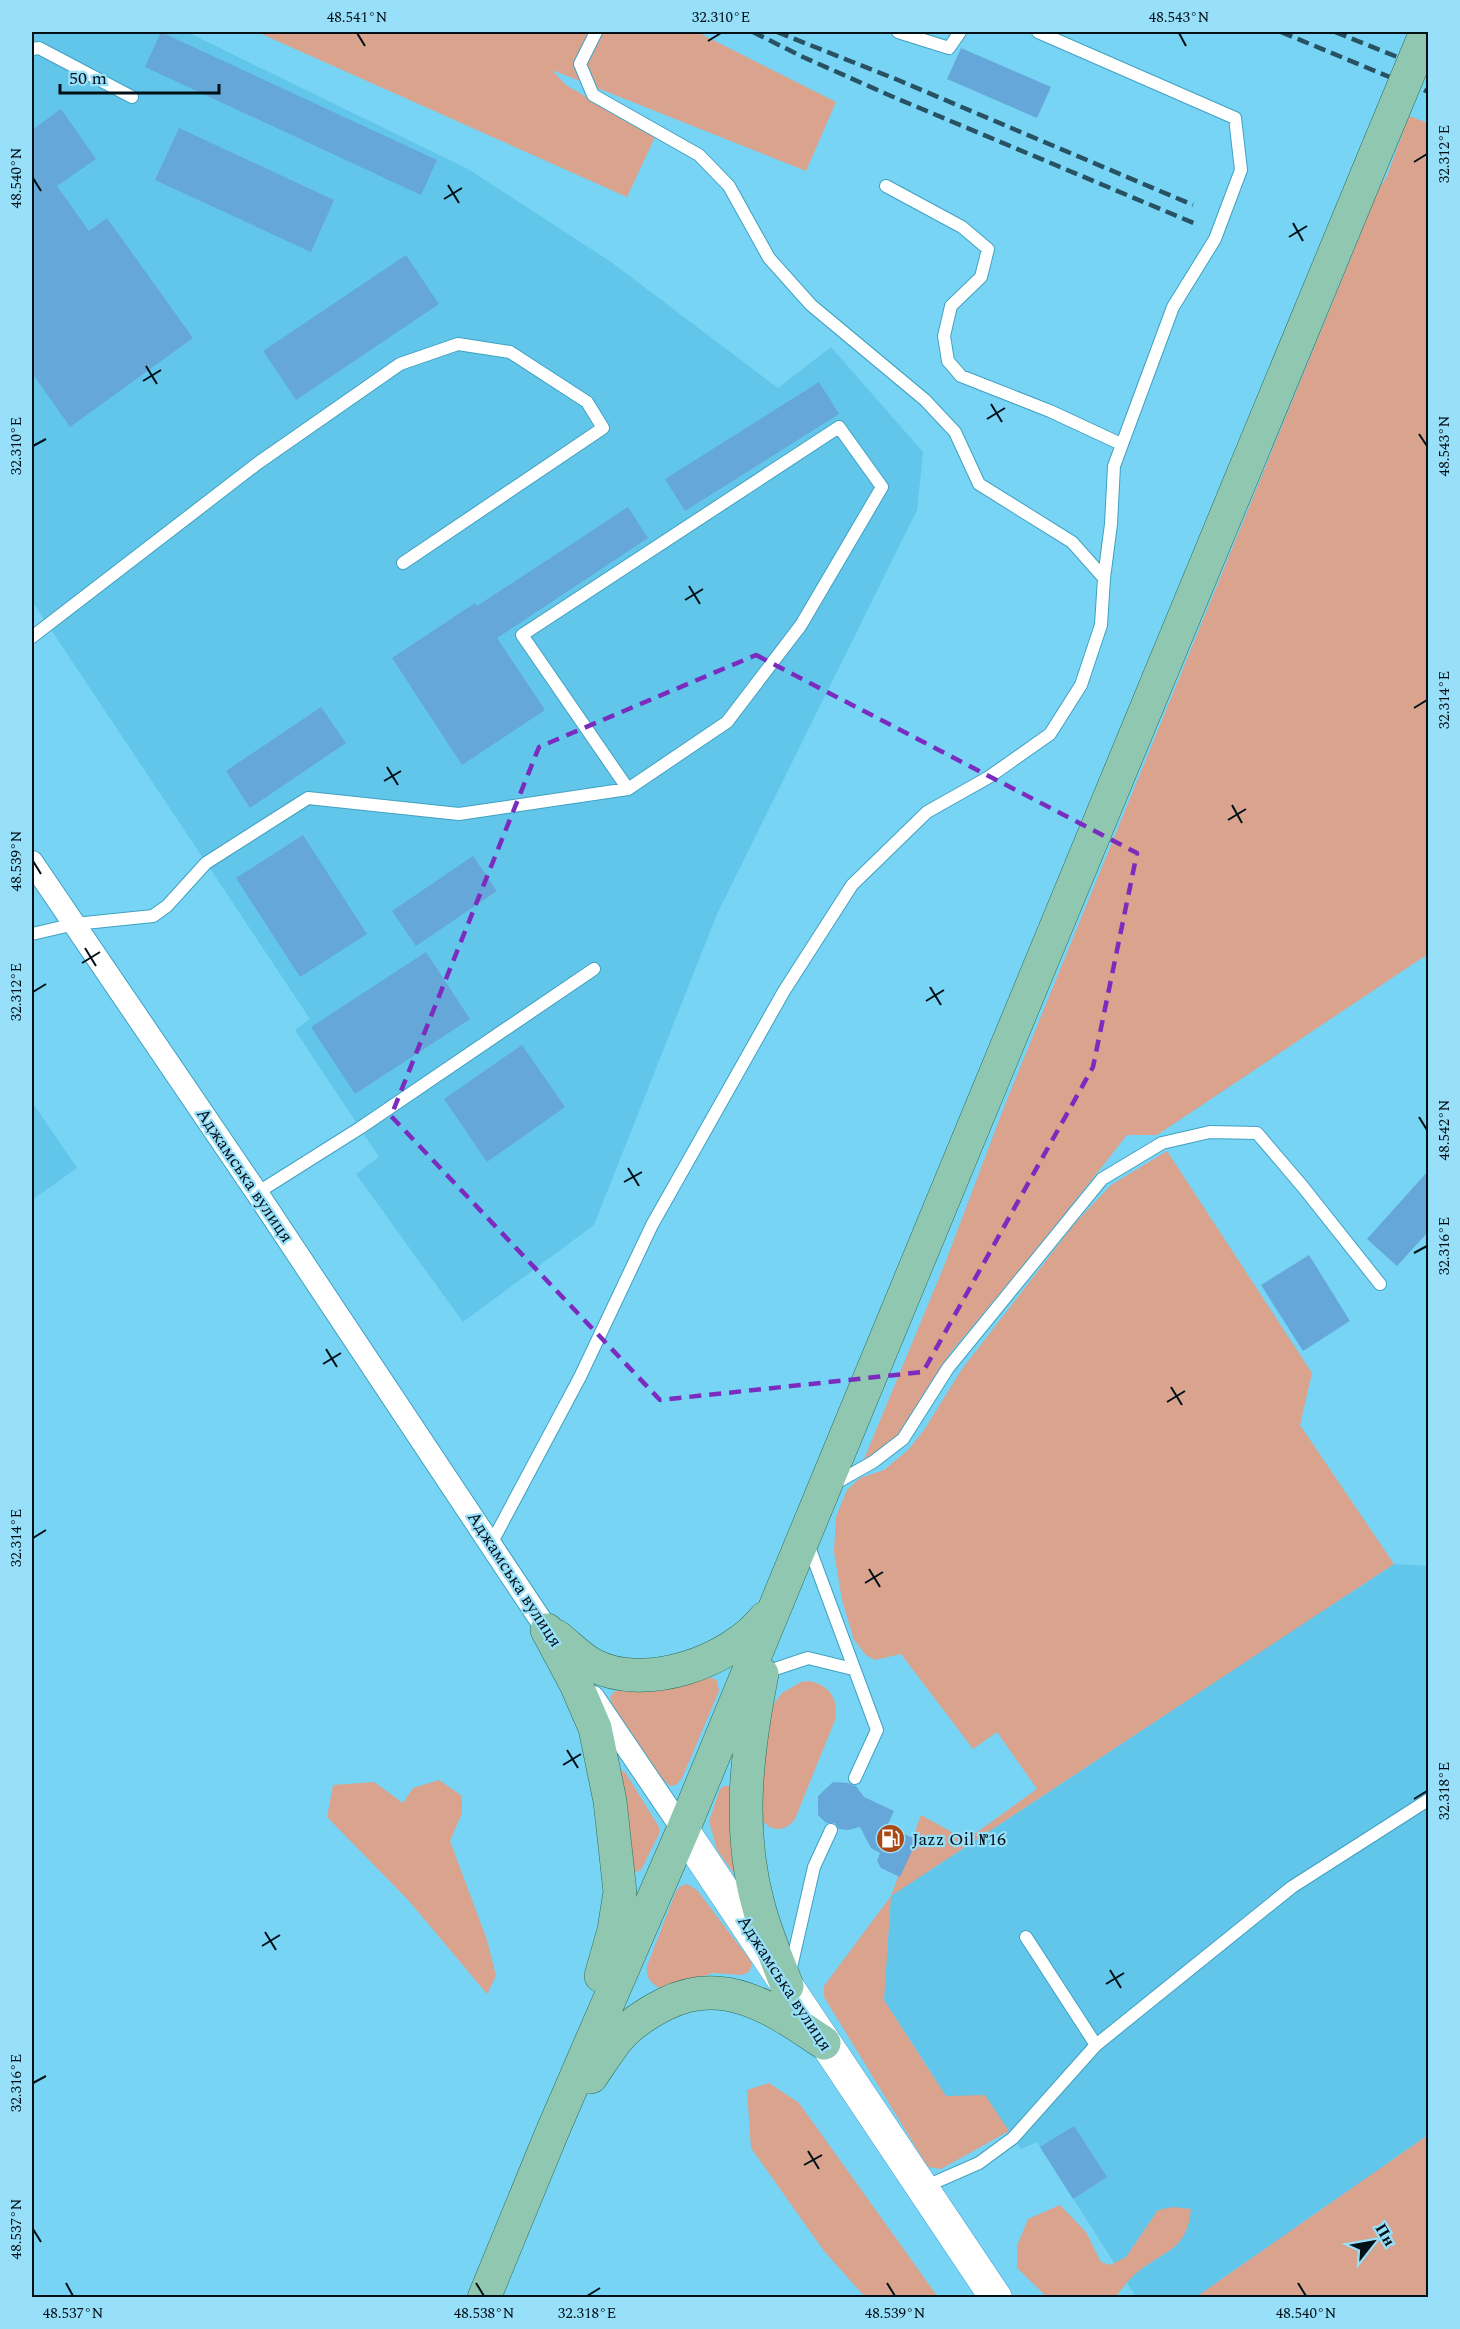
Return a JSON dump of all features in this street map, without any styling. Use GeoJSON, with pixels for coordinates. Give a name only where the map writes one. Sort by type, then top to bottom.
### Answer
{"type":"FeatureCollection","features":[{"type":"Feature","properties":{"kind":"main road"},"geometry":{"type":"LineString","coordinates":[[484,2298],[553,2130],[683,1830],[1426,32]]}},
{"type":"Feature","properties":{"kind":"main road"},"geometry":{"type":"LineString","coordinates":[[547,1630],[593,1665],[630,1674],[654,1674],[701,1663],[723,1654],[755,1631],[774,1607]]}},
{"type":"Feature","properties":{"kind":"main road"},"geometry":{"type":"LineString","coordinates":[[774,1607],[747,1766],[745,1818],[748,1851],[758,1904],[787,1986]]}},
{"type":"Feature","properties":{"kind":"main road"},"geometry":{"type":"LineString","coordinates":[[547,1630],[596,1728],[610,1801],[620,1892],[614,1930],[553,2130]]}},
{"type":"Feature","properties":{"kind":"main road","name":"Аджамська вулиця"},"geometry":{"type":"LineString","coordinates":[[683,1830],[996,2298]]}},
{"type":"Feature","properties":{"kind":"main road"},"geometry":{"type":"LineString","coordinates":[[553,2130],[620,2036],[651,2011],[674,1999],[697,1993],[723,1992],[744,1998],[786,2017],[824,2043]]}},
{"type":"Feature","properties":{"kind":"street","name":"Аджамська вулиця"},"geometry":{"type":"LineString","coordinates":[[32,862],[257,1193],[547,1630],[683,1830]]}},
{"type":"Feature","properties":{"kind":"lane"},"geometry":{"type":"LineString","coordinates":[[596,32],[580,64],[593,95],[699,154],[729,186],[769,258],[811,305],[925,400],[955,432],[979,484],[1072,542],[1104,578]]}},
{"type":"Feature","properties":{"kind":"lane"},"geometry":{"type":"LineString","coordinates":[[898,32],[949,48],[960,32]]}},
{"type":"Feature","properties":{"kind":"lane"},"geometry":{"type":"LineString","coordinates":[[491,1544],[580,1377],[652,1225],[790,981],[852,885],[927,812],[989,777],[1050,734],[1082,685],[1101,625],[1114,466],[1173,307],[1215,239],[1240,170],[1235,117],[1038,32]]}},
{"type":"Feature","properties":{"kind":"lane"},"geometry":{"type":"LineString","coordinates":[[32,48],[39,48],[132,97]]}},
{"type":"Feature","properties":{"kind":"lane"},"geometry":{"type":"LineString","coordinates":[[886,186],[962,227],[988,249],[981,278],[951,306],[944,336],[948,361],[962,376],[1050,411],[1121,444]]}},
{"type":"Feature","properties":{"kind":"lane"},"geometry":{"type":"LineString","coordinates":[[32,637],[258,463],[400,364],[458,344],[510,352],[587,402],[603,428],[403,563]]}},
{"type":"Feature","properties":{"kind":"lane"},"geometry":{"type":"LineString","coordinates":[[32,934],[75,924],[153,915],[167,906],[206,863],[308,798],[459,814],[628,789],[727,722],[801,625],[882,487],[839,427],[522,635],[628,789]]}},
{"type":"Feature","properties":{"kind":"lane"},"geometry":{"type":"LineString","coordinates":[[257,1193],[360,1128],[594,969]]}},
{"type":"Feature","properties":{"kind":"lane"},"geometry":{"type":"LineString","coordinates":[[822,1490],[873,1462],[903,1440],[948,1368],[1102,1179],[1162,1143],[1210,1132],[1257,1133],[1380,1284]]}},
{"type":"Feature","properties":{"kind":"lane"},"geometry":{"type":"LineString","coordinates":[[804,1534],[877,1730],[855,1778]]}},
{"type":"Feature","properties":{"kind":"lane"},"geometry":{"type":"LineString","coordinates":[[762,1674],[808,1658],[853,1669]]}},
{"type":"Feature","properties":{"kind":"lane"},"geometry":{"type":"LineString","coordinates":[[921,2188],[979,2163],[1014,2138],[1096,2046],[1292,1887],[1428,1800]]}},
{"type":"Feature","properties":{"kind":"lane"},"geometry":{"type":"LineString","coordinates":[[787,1986],[814,1867],[831,1830]]}},
{"type":"Feature","properties":{"kind":"lane"},"geometry":{"type":"LineString","coordinates":[[1026,1937],[1096,2046]]}},
{"type":"Feature","properties":{"kind":"highlighted area"},"geometry":{"type":"Polygon","coordinates":[[[756,655],[1137,853],[1093,1067],[923,1372],[660,1400],[391,1116],[539,747],[756,655]]]}},
{"type":"Feature","properties":{"kind":"shaded area"},"geometry":{"type":"Polygon","coordinates":[[[32,32],[187,32],[468,169],[611,262],[778,388],[831,347],[923,452],[917,510],[717,914],[594,1225],[463,1322],[356,1174],[379,1157],[295,1030],[310,1019],[32,601],[32,32]]]}},
{"type":"Feature","properties":{"kind":"shaded area"},"geometry":{"type":"Polygon","coordinates":[[[257,32],[697,32],[836,102],[806,171],[552,70],[566,85],[655,137],[627,197],[257,32]]]}},
{"type":"Feature","properties":{"kind":"shaded area"},"geometry":{"type":"Polygon","coordinates":[[[1409,116],[1428,123],[1428,954],[1157,1135],[1127,1135],[1033,1254],[951,1352],[898,1437],[862,1464],[944,1266],[1006,1102],[1379,189],[1387,176],[1409,116]]]}},
{"type":"Feature","properties":{"kind":"shaded area"},"geometry":{"type":"Polygon","coordinates":[[[32,1102],[77,1168],[32,1200],[32,1102]]]}},
{"type":"Feature","properties":{"kind":"shaded area"},"geometry":{"type":"Polygon","coordinates":[[[1167,1151],[1312,1373],[1300,1425],[1394,1564],[891,1896],[921,1815],[966,1840],[1037,1789],[997,1732],[973,1749],[901,1654],[875,1660],[866,1655],[854,1640],[842,1600],[834,1552],[836,1517],[847,1490],[860,1478],[884,1470],[908,1450],[924,1430],[962,1369],[1075,1223],[1111,1185],[1167,1151]]]}},
{"type":"Feature","properties":{"kind":"shaded area"},"geometry":{"type":"Polygon","coordinates":[[[1394,1564],[1428,1566],[1428,2135],[1196,2297],[1136,2297],[1037,2142],[1021,2149],[985,2096],[946,2096],[884,2000],[891,1896],[1394,1564]]]}},
{"type":"Feature","properties":{"kind":"shaded area"},"geometry":{"type":"Polygon","coordinates":[[[708,1677],[717,1680],[719,1691],[682,1778],[676,1785],[670,1786],[661,1778],[612,1704],[610,1697],[615,1691],[646,1691],[708,1677]]]}},
{"type":"Feature","properties":{"kind":"shaded area"},"geometry":{"type":"Polygon","coordinates":[[[809,1681],[822,1686],[831,1694],[836,1706],[835,1720],[795,1819],[785,1827],[775,1829],[765,1823],[759,1812],[769,1710],[782,1693],[801,1682],[809,1681]]]}},
{"type":"Feature","properties":{"kind":"shaded area"},"geometry":{"type":"Polygon","coordinates":[[[619,1770],[625,1772],[659,1827],[659,1834],[641,1870],[633,1873],[619,1770]]]}},
{"type":"Feature","properties":{"kind":"shaded area"},"geometry":{"type":"Polygon","coordinates":[[[439,1780],[462,1796],[462,1813],[450,1841],[487,1940],[496,1976],[487,1994],[409,1901],[327,1817],[333,1785],[374,1782],[403,1803],[413,1788],[439,1780]]]}},
{"type":"Feature","properties":{"kind":"shaded area"},"geometry":{"type":"Polygon","coordinates":[[[730,1786],[732,1790],[736,1876],[717,1850],[709,1821],[720,1789],[730,1786]]]}},
{"type":"Feature","properties":{"kind":"shaded area"},"geometry":{"type":"Polygon","coordinates":[[[687,1884],[697,1890],[750,1960],[752,1965],[749,1972],[741,1975],[713,1973],[665,1989],[651,1982],[647,1975],[647,1966],[676,1891],[687,1884]]]}},
{"type":"Feature","properties":{"kind":"shaded area"},"geometry":{"type":"Polygon","coordinates":[[[891,1896],[884,2000],[946,2096],[985,2095],[1009,2131],[941,2169],[928,2167],[824,1997],[824,1986],[891,1896]]]}},
{"type":"Feature","properties":{"kind":"shaded area"},"geometry":{"type":"Polygon","coordinates":[[[769,2083],[799,2103],[938,2297],[865,2297],[824,2251],[751,2148],[747,2090],[769,2083]]]}},
{"type":"Feature","properties":{"kind":"shaded area"},"geometry":{"type":"Polygon","coordinates":[[[1428,2135],[1428,2297],[1196,2297],[1428,2135]]]}},
{"type":"Feature","properties":{"kind":"shaded area"},"geometry":{"type":"Polygon","coordinates":[[[1060,2205],[1086,2232],[1101,2262],[1110,2265],[1126,2257],[1158,2210],[1173,2207],[1191,2209],[1185,2232],[1174,2247],[1136,2273],[1115,2297],[1047,2297],[1017,2268],[1017,2246],[1028,2219],[1060,2205]]]}},
{"type":"Feature","properties":{"kind":"building"},"geometry":{"type":"Polygon","coordinates":[[[161,32],[437,160],[421,195],[145,67],[161,32]]]}},
{"type":"Feature","properties":{"kind":"building"},"geometry":{"type":"Polygon","coordinates":[[[961,48],[1051,87],[1037,118],[947,79],[961,48]]]}},
{"type":"Feature","properties":{"kind":"building"},"geometry":{"type":"Polygon","coordinates":[[[61,109],[96,159],[57,186],[89,231],[107,218],[193,338],[70,427],[32,373],[32,130],[61,109]]]}},
{"type":"Feature","properties":{"kind":"building"},"geometry":{"type":"Polygon","coordinates":[[[179,128],[334,200],[311,252],[155,180],[179,128]]]}},
{"type":"Feature","properties":{"kind":"building"},"geometry":{"type":"Polygon","coordinates":[[[406,255],[439,304],[296,400],[263,351],[406,255]]]}},
{"type":"Feature","properties":{"kind":"building"},"geometry":{"type":"Polygon","coordinates":[[[819,382],[839,414],[685,511],[665,479],[819,382]]]}},
{"type":"Feature","properties":{"kind":"building"},"geometry":{"type":"Polygon","coordinates":[[[628,507],[648,538],[497,638],[545,710],[462,765],[392,658],[475,603],[477,606],[628,507]]]}},
{"type":"Feature","properties":{"kind":"building"},"geometry":{"type":"Polygon","coordinates":[[[321,707],[346,743],[250,808],[226,771],[321,707]]]}},
{"type":"Feature","properties":{"kind":"building"},"geometry":{"type":"Polygon","coordinates":[[[303,835],[367,934],[300,977],[236,878],[303,835]]]}},
{"type":"Feature","properties":{"kind":"building"},"geometry":{"type":"Polygon","coordinates":[[[473,856],[497,891],[416,946],[392,911],[473,856]]]}},
{"type":"Feature","properties":{"kind":"building"},"geometry":{"type":"Polygon","coordinates":[[[426,952],[470,1019],[355,1094],[311,1027],[426,952]]]}},
{"type":"Feature","properties":{"kind":"building"},"geometry":{"type":"Polygon","coordinates":[[[522,1045],[565,1107],[487,1162],[444,1099],[522,1045]]]}},
{"type":"Feature","properties":{"kind":"building"},"geometry":{"type":"Polygon","coordinates":[[[1428,1171],[1428,1232],[1397,1266],[1367,1239],[1428,1171]]]}},
{"type":"Feature","properties":{"kind":"building"},"geometry":{"type":"Polygon","coordinates":[[[1309,1255],[1350,1321],[1303,1351],[1261,1285],[1309,1255]]]}},
{"type":"Feature","properties":{"kind":"building"},"geometry":{"type":"Polygon","coordinates":[[[833,1782],[856,1786],[864,1797],[894,1811],[887,1826],[917,1840],[900,1877],[881,1868],[877,1861],[880,1853],[871,1848],[860,1827],[848,1830],[839,1829],[835,1823],[826,1823],[818,1815],[818,1796],[833,1782]]]}},
{"type":"Feature","properties":{"kind":"building"},"geometry":{"type":"Polygon","coordinates":[[[1074,2126],[1107,2177],[1073,2199],[1040,2147],[1074,2126]]]}},
{"type":"Feature","properties":{"kind":"railway"},"geometry":{"type":"LineString","coordinates":[[753,32],[891,96],[1196,224]]}},
{"type":"Feature","properties":{"kind":"railway"},"geometry":{"type":"LineString","coordinates":[[777,32],[898,80],[1193,205]]}},
{"type":"Feature","properties":{"kind":"railway"},"geometry":{"type":"LineString","coordinates":[[1281,32],[1392,78]]}},
{"type":"Feature","properties":{"kind":"railway"},"geometry":{"type":"LineString","coordinates":[[1335,32],[1400,58]]}},
{"type":"Feature","properties":{"kind":"railway"},"geometry":{"type":"LineString","coordinates":[[1424,90],[1428,92]]}},
{"type":"Feature","properties":{"kind":"place","name":"Jazz Oil №16"},"geometry":{"type":"Point","coordinates":[891,1839]}}]}
